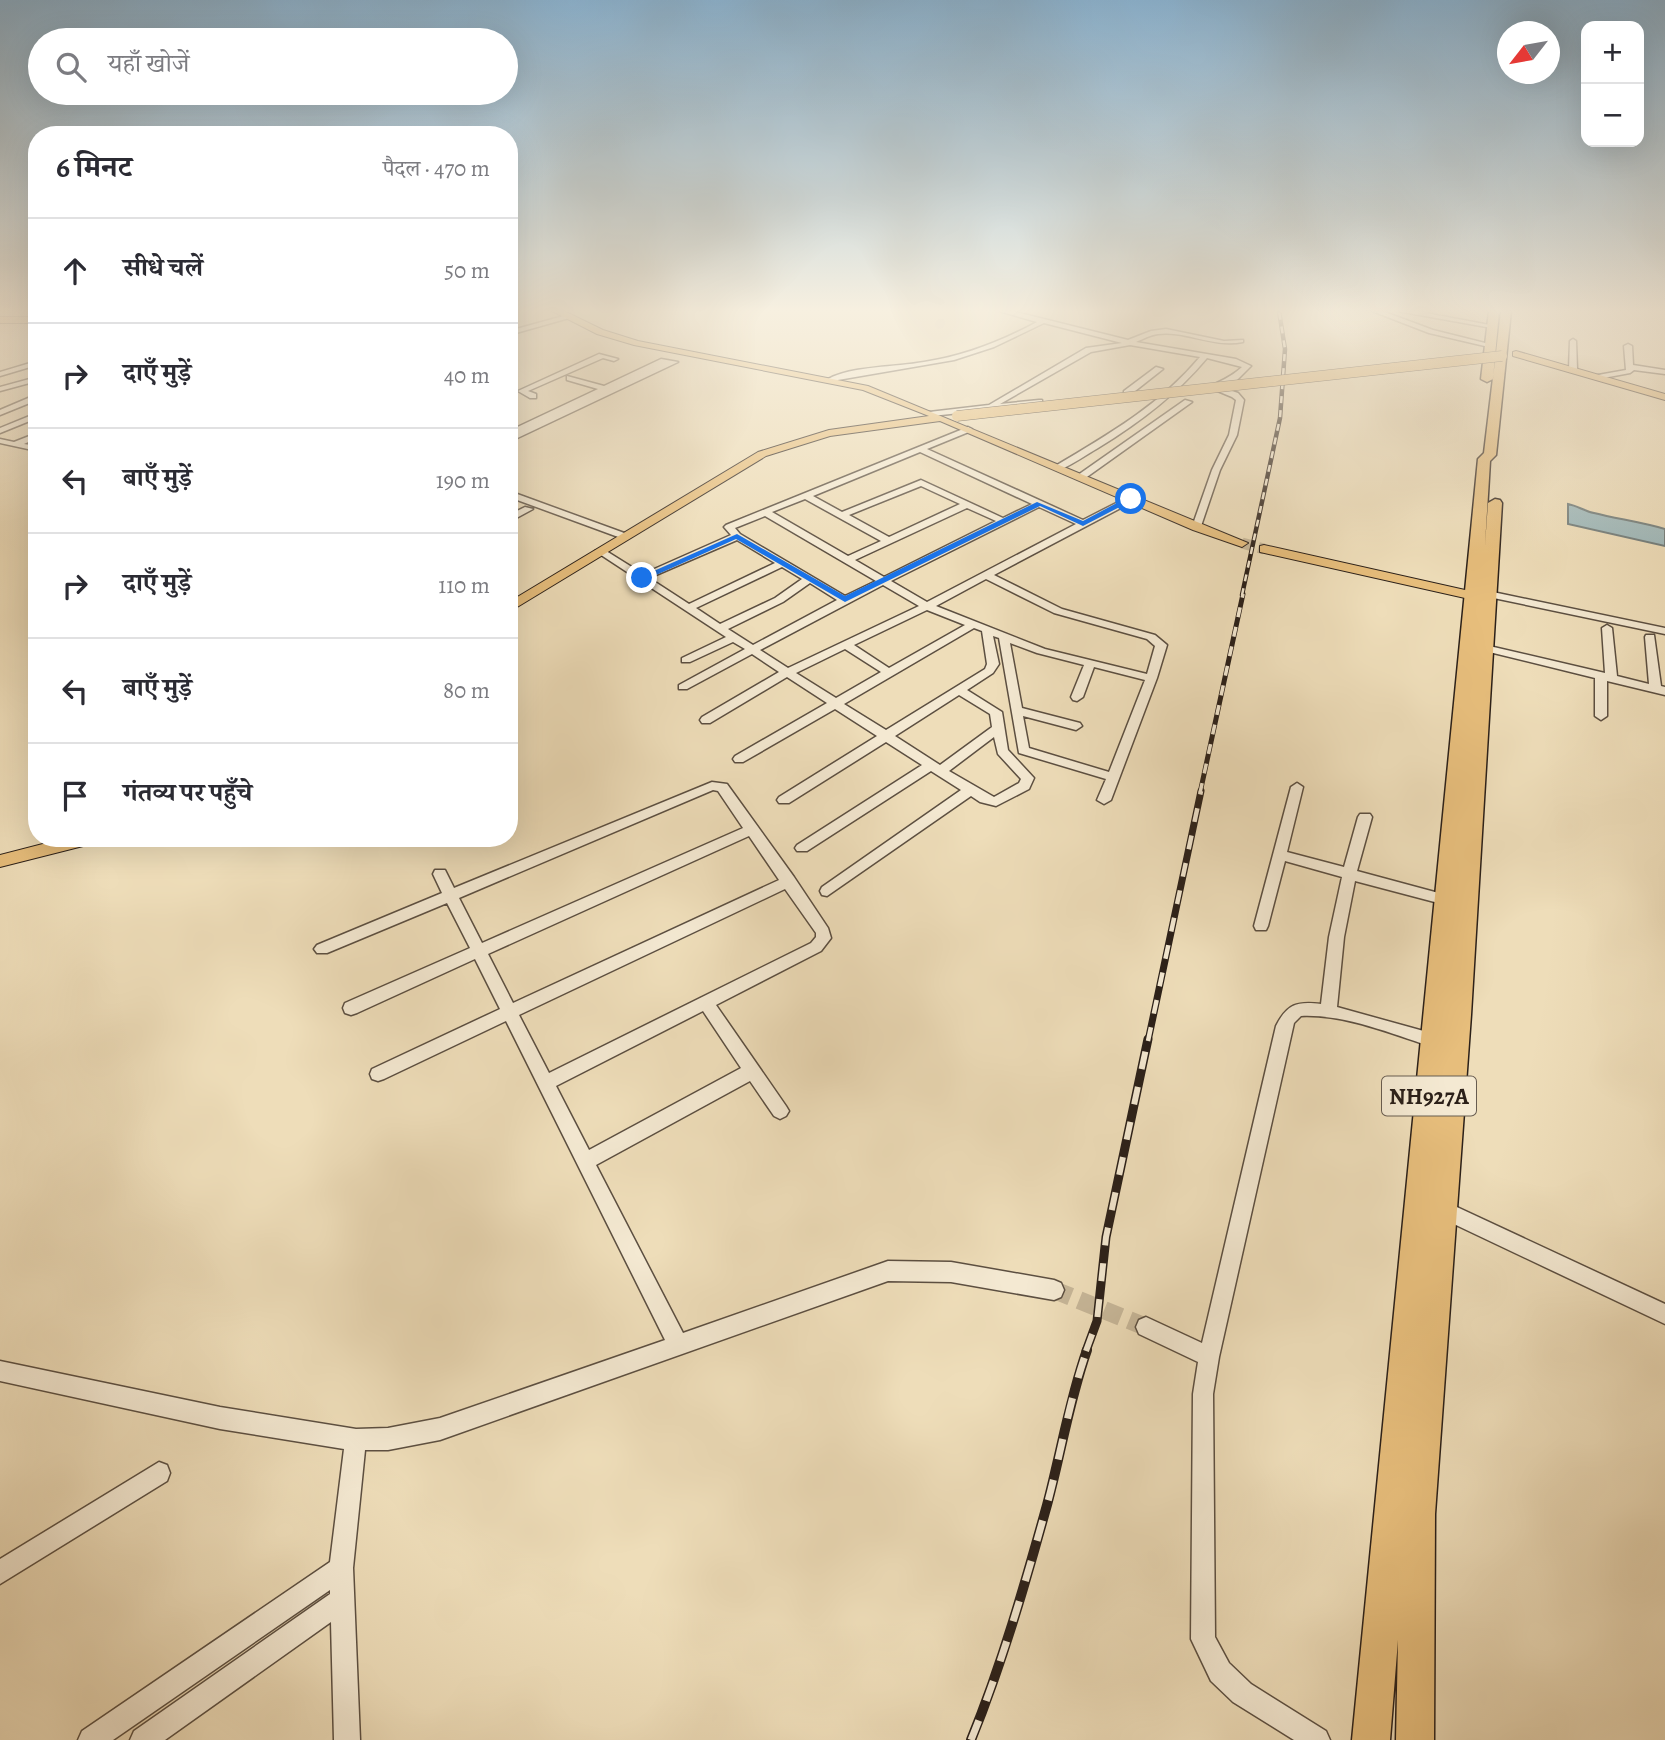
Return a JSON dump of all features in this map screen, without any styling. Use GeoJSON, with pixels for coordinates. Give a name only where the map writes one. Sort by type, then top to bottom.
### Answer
{"type":"FeatureCollection","features":[{"type":"Feature","properties":{"kind":"highway"},"geometry":{"type":"LineString","coordinates":[[1485,392],[1481,441],[1495,449]]}},
{"type":"Feature","properties":{"kind":"highway","name":"NH927A"},"geometry":{"type":"LineString","coordinates":[[1415,1740],[1418,1514],[1444,1209],[1446,901],[1481,595],[1484,458],[1495,449],[1499,392]]}},
{"type":"Feature","properties":{"kind":"highway","name":"NH927A"},"geometry":{"type":"LineString","coordinates":[[1371,1740],[1485,648],[1481,595]]}},
{"type":"Feature","properties":{"kind":"main road"},"geometry":{"type":"LineString","coordinates":[[876,392],[1060,467],[1197,527],[1242,543]]}},
{"type":"Feature","properties":{"kind":"main road"},"geometry":{"type":"LineString","coordinates":[[518,602],[746,462],[781,446],[829,433],[937,416],[1173,392]]}},
{"type":"Feature","properties":{"kind":"main road"},"geometry":{"type":"LineString","coordinates":[[1264,549],[1481,595]]}},
{"type":"Feature","properties":{"kind":"main road"},"geometry":{"type":"LineString","coordinates":[[0,861],[55,847]]}},
{"type":"Feature","properties":{"kind":"street"},"geometry":{"type":"LineString","coordinates":[[525,392],[533,396]]}},
{"type":"Feature","properties":{"kind":"street"},"geometry":{"type":"LineString","coordinates":[[518,403],[541,392]]}},
{"type":"Feature","properties":{"kind":"street"},"geometry":{"type":"LineString","coordinates":[[518,433],[600,392]]}},
{"type":"Feature","properties":{"kind":"street"},"geometry":{"type":"LineString","coordinates":[[518,434],[608,392]]}},
{"type":"Feature","properties":{"kind":"street"},"geometry":{"type":"LineString","coordinates":[[988,408],[1016,392]]}},
{"type":"Feature","properties":{"kind":"street"},"geometry":{"type":"LineString","coordinates":[[937,416],[1135,392]]}},
{"type":"Feature","properties":{"kind":"street"},"geometry":{"type":"LineString","coordinates":[[1060,467],[1103,441],[1170,392]]}},
{"type":"Feature","properties":{"kind":"street"},"geometry":{"type":"LineString","coordinates":[[1197,527],[1216,470],[1233,435],[1240,400],[1227,392]]}},
{"type":"Feature","properties":{"kind":"street"},"geometry":{"type":"LineString","coordinates":[[0,405],[28,398]]}},
{"type":"Feature","properties":{"kind":"street"},"geometry":{"type":"LineString","coordinates":[[0,413],[28,400]]}},
{"type":"Feature","properties":{"kind":"street"},"geometry":{"type":"LineString","coordinates":[[1082,477],[1188,402]]}},
{"type":"Feature","properties":{"kind":"street"},"geometry":{"type":"LineString","coordinates":[[0,431],[28,419]]}},
{"type":"Feature","properties":{"kind":"street"},"geometry":{"type":"LineString","coordinates":[[845,600],[729,529],[732,525],[968,429]]}},
{"type":"Feature","properties":{"kind":"street"},"geometry":{"type":"LineString","coordinates":[[16,444],[28,439]]}},
{"type":"Feature","properties":{"kind":"street"},"geometry":{"type":"LineString","coordinates":[[0,441],[28,447]]}},
{"type":"Feature","properties":{"kind":"street"},"geometry":{"type":"LineString","coordinates":[[921,449],[1083,524]]}},
{"type":"Feature","properties":{"kind":"street"},"geometry":{"type":"LineString","coordinates":[[842,516],[917,483],[1003,521]]}},
{"type":"Feature","properties":{"kind":"street"},"geometry":{"type":"LineString","coordinates":[[806,496],[889,541]]}},
{"type":"Feature","properties":{"kind":"street"},"geometry":{"type":"LineString","coordinates":[[518,497],[624,536]]}},
{"type":"Feature","properties":{"kind":"street"},"geometry":{"type":"LineString","coordinates":[[706,720],[788,672],[927,606],[1131,499]]}},
{"type":"Feature","properties":{"kind":"street"},"geometry":{"type":"LineString","coordinates":[[683,687],[845,600],[1040,503]]}},
{"type":"Feature","properties":{"kind":"street"},"geometry":{"type":"LineString","coordinates":[[847,560],[968,504]]}},
{"type":"Feature","properties":{"kind":"street"},"geometry":{"type":"LineString","coordinates":[[518,505],[614,543]]}},
{"type":"Feature","properties":{"kind":"street"},"geometry":{"type":"LineString","coordinates":[[518,514],[528,509]]}},
{"type":"Feature","properties":{"kind":"street"},"geometry":{"type":"LineString","coordinates":[[765,512],[927,606],[1041,651],[1151,678]]}},
{"type":"Feature","properties":{"kind":"street"},"geometry":{"type":"LineString","coordinates":[[642,578],[737,536]]}},
{"type":"Feature","properties":{"kind":"street"},"geometry":{"type":"LineString","coordinates":[[600,551],[970,790],[996,802],[1027,782],[1025,775],[1004,755],[997,729],[996,712],[960,691]]}},
{"type":"Feature","properties":{"kind":"street"},"geometry":{"type":"LineString","coordinates":[[690,607],[782,563]]}},
{"type":"Feature","properties":{"kind":"street"},"geometry":{"type":"LineString","coordinates":[[985,575],[1058,611],[1155,639],[1161,645],[1104,800]]}},
{"type":"Feature","properties":{"kind":"street"},"geometry":{"type":"LineString","coordinates":[[721,628],[779,600],[809,579]]}},
{"type":"Feature","properties":{"kind":"street"},"geometry":{"type":"LineString","coordinates":[[1481,595],[1665,631]]}},
{"type":"Feature","properties":{"kind":"street"},"geometry":{"type":"LineString","coordinates":[[739,759],[972,625]]}},
{"type":"Feature","properties":{"kind":"street"},"geometry":{"type":"LineString","coordinates":[[1601,716],[1606,676],[1607,628]]}},
{"type":"Feature","properties":{"kind":"street"},"geometry":{"type":"LineString","coordinates":[[783,800],[960,691],[992,668],[987,631]]}},
{"type":"Feature","properties":{"kind":"street"},"geometry":{"type":"LineString","coordinates":[[686,660],[735,637]]}},
{"type":"Feature","properties":{"kind":"street"},"geometry":{"type":"LineString","coordinates":[[1485,648],[1660,689],[1650,637]]}},
{"type":"Feature","properties":{"kind":"street"},"geometry":{"type":"LineString","coordinates":[[1004,638],[1018,711],[1021,748],[1025,752],[1112,777]]}},
{"type":"Feature","properties":{"kind":"street"},"geometry":{"type":"LineString","coordinates":[[847,645],[888,672]]}},
{"type":"Feature","properties":{"kind":"street"},"geometry":{"type":"LineString","coordinates":[[1077,697],[1090,663]]}},
{"type":"Feature","properties":{"kind":"street"},"geometry":{"type":"LineString","coordinates":[[1018,711],[1076,726]]}},
{"type":"Feature","properties":{"kind":"street"},"geometry":{"type":"LineString","coordinates":[[802,848],[997,729]]}},
{"type":"Feature","properties":{"kind":"street"},"geometry":{"type":"LineString","coordinates":[[323,949],[712,786],[722,787],[789,881],[823,932],[824,938],[816,947],[546,1083]]}},
{"type":"Feature","properties":{"kind":"street"},"geometry":{"type":"LineString","coordinates":[[1261,926],[1297,788]]}},
{"type":"Feature","properties":{"kind":"street"},"geometry":{"type":"LineString","coordinates":[[827,891],[970,790]]}},
{"type":"Feature","properties":{"kind":"street"},"geometry":{"type":"LineString","coordinates":[[1329,1011],[1330,968],[1349,874],[1365,817]]}},
{"type":"Feature","properties":{"kind":"street"},"geometry":{"type":"LineString","coordinates":[[351,1008],[752,829]]}},
{"type":"Feature","properties":{"kind":"street"},"geometry":{"type":"LineString","coordinates":[[1280,855],[1446,901]]}},
{"type":"Feature","properties":{"kind":"street"},"geometry":{"type":"LineString","coordinates":[[440,874],[678,1345]]}},
{"type":"Feature","properties":{"kind":"street"},"geometry":{"type":"LineString","coordinates":[[378,1074],[511,1014],[789,881]]}},
{"type":"Feature","properties":{"kind":"street"},"geometry":{"type":"LineString","coordinates":[[705,1002],[780,1111]]}},
{"type":"Feature","properties":{"kind":"street"},"geometry":{"type":"LineString","coordinates":[[1317,1740],[1242,1693],[1220,1672],[1203,1639],[1203,1394],[1209,1357],[1284,1026],[1290,1015],[1300,1010],[1329,1011],[1445,1044]]}},
{"type":"Feature","properties":{"kind":"street"},"geometry":{"type":"LineString","coordinates":[[586,1161],[752,1071]]}},
{"type":"Feature","properties":{"kind":"street"},"geometry":{"type":"LineString","coordinates":[[1444,1209],[1665,1314]]}},
{"type":"Feature","properties":{"kind":"street"},"geometry":{"type":"LineString","coordinates":[[0,1371],[220,1418],[356,1440],[388,1439],[440,1429],[888,1271],[921,1268],[956,1270],[1054,1290]]}},
{"type":"Feature","properties":{"kind":"street"},"geometry":{"type":"LineString","coordinates":[[1146,1327],[1209,1357]]}},
{"type":"Feature","properties":{"kind":"street"},"geometry":{"type":"LineString","coordinates":[[347,1740],[341,1568],[356,1440]]}},
{"type":"Feature","properties":{"kind":"street"},"geometry":{"type":"LineString","coordinates":[[0,1572],[159,1474]]}},
{"type":"Feature","properties":{"kind":"street"},"geometry":{"type":"LineString","coordinates":[[91,1740],[341,1568]]}},
{"type":"Feature","properties":{"kind":"street"},"geometry":{"type":"LineString","coordinates":[[143,1740],[342,1600]]}},
{"type":"Feature","properties":{"kind":"water"},"geometry":{"type":"Polygon","coordinates":[[[1568,504],[1590,512],[1665,529],[1665,546],[1568,524],[1568,504]]]}},
{"type":"Feature","properties":{"kind":"tunnel"},"geometry":{"type":"LineString","coordinates":[[1242,543],[1264,549]]}},
{"type":"Feature","properties":{"kind":"tunnel"},"geometry":{"type":"LineString","coordinates":[[1054,1290],[1146,1327]]}},
{"type":"Feature","properties":{"kind":"railway"},"geometry":{"type":"LineString","coordinates":[[1242,595],[1280,418],[1282,392]]}},
{"type":"Feature","properties":{"kind":"railway"},"geometry":{"type":"LineString","coordinates":[[1200,793],[1243,594]]}},
{"type":"Feature","properties":{"kind":"railway"},"geometry":{"type":"LineString","coordinates":[[1148,1041],[1201,791]]}},
{"type":"Feature","properties":{"kind":"railway"},"geometry":{"type":"LineString","coordinates":[[1086,1351],[1097,1321],[1106,1237],[1148,1039]]}},
{"type":"Feature","properties":{"kind":"railway"},"geometry":{"type":"LineString","coordinates":[[971,1740],[1021,1594],[1087,1350]]}},
{"type":"Feature","properties":{"kind":"route"},"geometry":{"type":"LineString","coordinates":[[642,578],[737,536],[845,600],[1040,503],[1083,524],[1131,499]]}}]}
